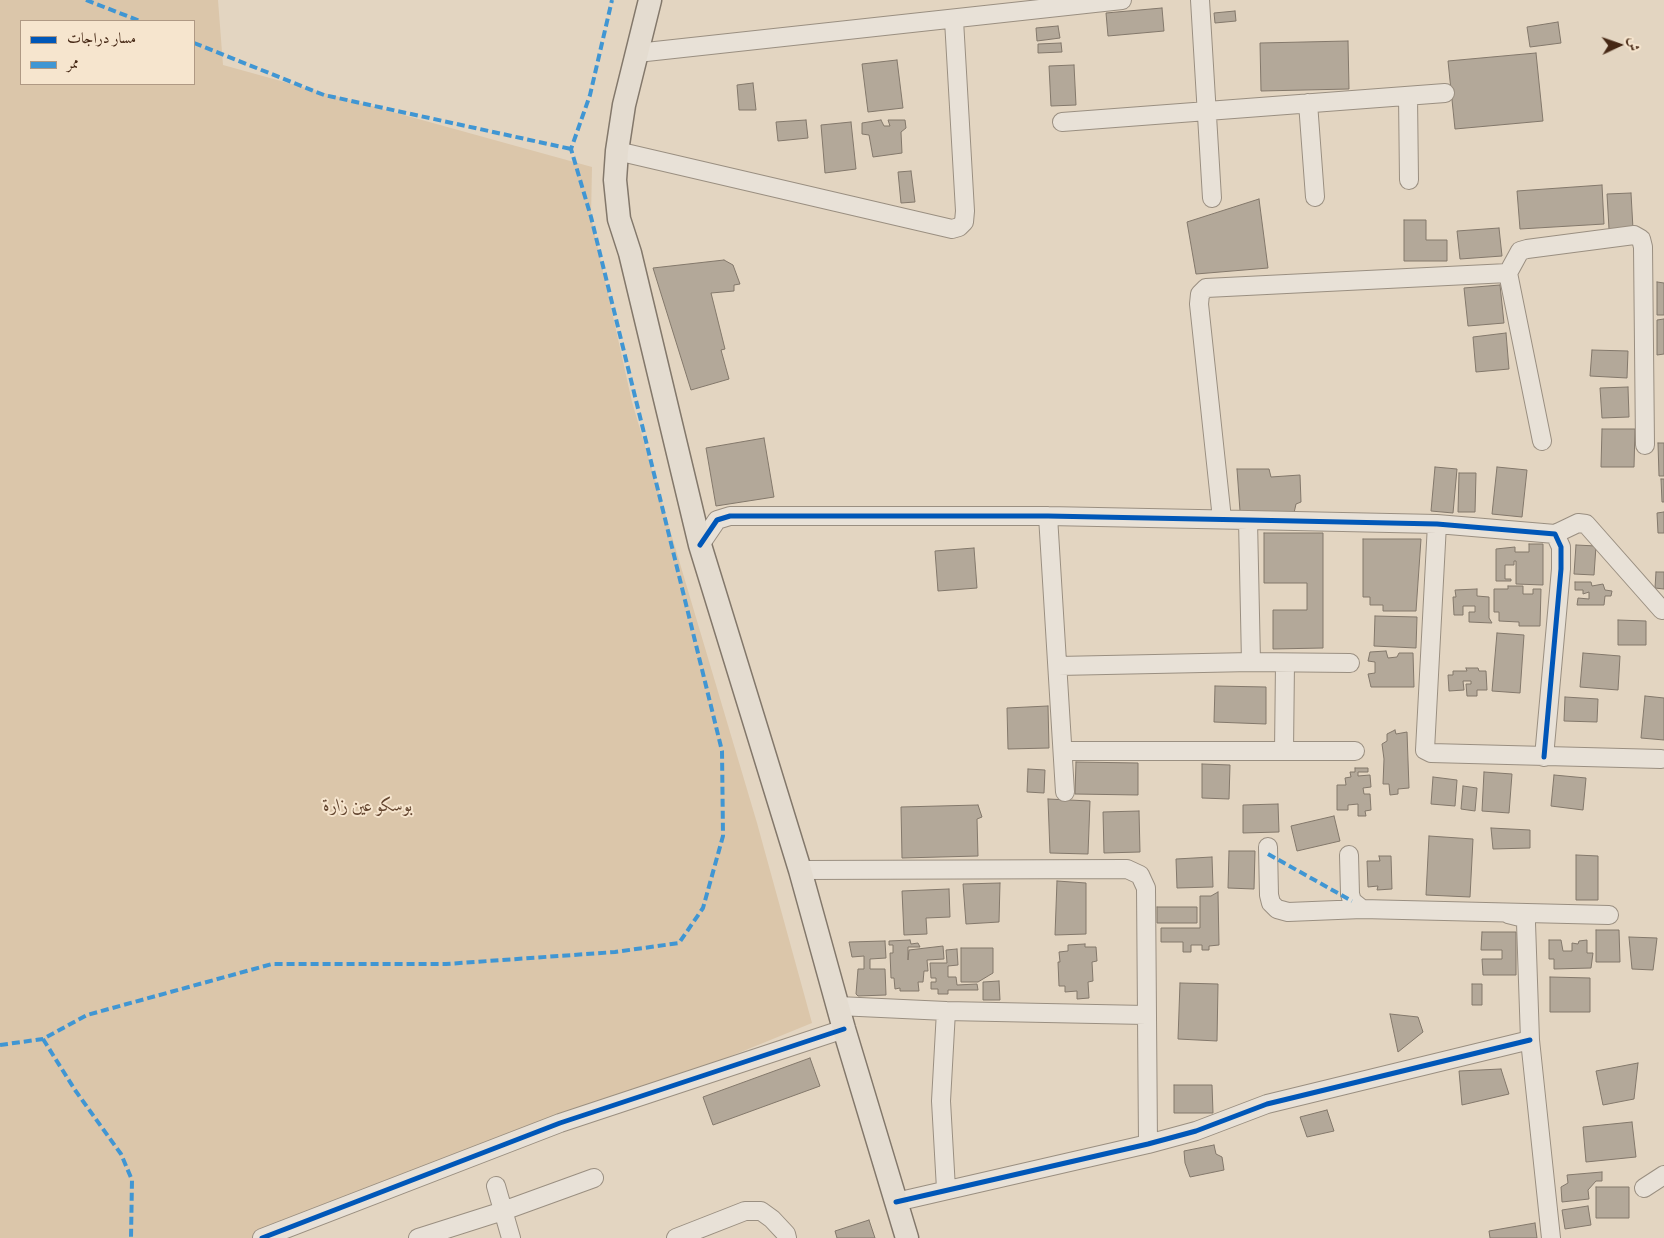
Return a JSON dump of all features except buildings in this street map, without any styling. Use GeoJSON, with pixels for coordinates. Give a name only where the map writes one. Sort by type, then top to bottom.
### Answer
{"type":"FeatureCollection","features":[{"type":"Feature","properties":{"kind":"main road"},"geometry":{"type":"LineString","coordinates":[[650,0],[624,105],[617,151],[615,180],[619,219],[630,253],[700,544],[800,870],[844,1029],[907,1238]]}},
{"type":"Feature","properties":{"kind":"street"},"geometry":{"type":"LineString","coordinates":[[637,52],[954,20],[1122,0]]}},
{"type":"Feature","properties":{"kind":"street"},"geometry":{"type":"LineString","coordinates":[[1200,0],[1212,198]]}},
{"type":"Feature","properties":{"kind":"street"},"geometry":{"type":"LineString","coordinates":[[617,151],[942,227],[952,229],[959,227],[964,222],[965,211],[954,20]]}},
{"type":"Feature","properties":{"kind":"street"},"geometry":{"type":"LineString","coordinates":[[1062,122],[1445,93]]}},
{"type":"Feature","properties":{"kind":"street"},"geometry":{"type":"LineString","coordinates":[[1408,96],[1409,180]]}},
{"type":"Feature","properties":{"kind":"street"},"geometry":{"type":"LineString","coordinates":[[1308,102],[1315,197]]}},
{"type":"Feature","properties":{"kind":"street"},"geometry":{"type":"LineString","coordinates":[[1542,441],[1508,272],[1520,252],[1527,249],[1634,235],[1641,239],[1643,247],[1644,445]]}},
{"type":"Feature","properties":{"kind":"street"},"geometry":{"type":"LineString","coordinates":[[1222,519],[1199,304],[1200,294],[1206,288],[1508,272]]}},
{"type":"Feature","properties":{"kind":"street"},"geometry":{"type":"LineString","coordinates":[[700,544],[717,520],[730,516],[1048,516],[1222,519],[1436,524],[1555,534],[1578,523],[1586,524],[1662,610]]}},
{"type":"Feature","properties":{"kind":"street"},"geometry":{"type":"LineString","coordinates":[[1048,516],[1065,792]]}},
{"type":"Feature","properties":{"kind":"street"},"geometry":{"type":"LineString","coordinates":[[1248,520],[1251,662]]}},
{"type":"Feature","properties":{"kind":"street"},"geometry":{"type":"LineString","coordinates":[[1436,524],[1425,750],[1431,754],[1662,759]]}},
{"type":"Feature","properties":{"kind":"street"},"geometry":{"type":"LineString","coordinates":[[1544,757],[1561,569],[1561,547],[1555,534]]}},
{"type":"Feature","properties":{"kind":"street"},"geometry":{"type":"LineString","coordinates":[[1058,666],[1251,662],[1350,663]]}},
{"type":"Feature","properties":{"kind":"street"},"geometry":{"type":"LineString","coordinates":[[1284,751],[1285,663]]}},
{"type":"Feature","properties":{"kind":"street"},"geometry":{"type":"LineString","coordinates":[[1063,751],[1355,751]]}},
{"type":"Feature","properties":{"kind":"street"},"geometry":{"type":"LineString","coordinates":[[1268,847],[1269,894],[1271,903],[1277,909],[1288,912],[1362,909],[1608,915]]}},
{"type":"Feature","properties":{"kind":"street"},"geometry":{"type":"LineString","coordinates":[[1349,854],[1350,894],[1352,900],[1362,909]]}},
{"type":"Feature","properties":{"kind":"street"},"geometry":{"type":"LineString","coordinates":[[800,870],[1127,869],[1140,875],[1146,888],[1148,1144]]}},
{"type":"Feature","properties":{"kind":"street"},"geometry":{"type":"LineString","coordinates":[[1508,914],[1524,918],[1526,923],[1530,1040],[1551,1238]]}},
{"type":"Feature","properties":{"kind":"street"},"geometry":{"type":"LineString","coordinates":[[838,1006],[946,1011],[1146,1015]]}},
{"type":"Feature","properties":{"kind":"street"},"geometry":{"type":"LineString","coordinates":[[946,1011],[941,1101],[946,1189]]}},
{"type":"Feature","properties":{"kind":"street"},"geometry":{"type":"LineString","coordinates":[[262,1238],[379,1195],[560,1123],[844,1029]]}},
{"type":"Feature","properties":{"kind":"street"},"geometry":{"type":"LineString","coordinates":[[896,1202],[1148,1144],[1196,1131],[1267,1104],[1530,1040]]}},
{"type":"Feature","properties":{"kind":"street"},"geometry":{"type":"LineString","coordinates":[[1644,1188],[1664,1175]]}},
{"type":"Feature","properties":{"kind":"street"},"geometry":{"type":"LineString","coordinates":[[418,1238],[504,1211],[594,1178]]}},
{"type":"Feature","properties":{"kind":"street"},"geometry":{"type":"LineString","coordinates":[[496,1186],[511,1238]]}},
{"type":"Feature","properties":{"kind":"street"},"geometry":{"type":"LineString","coordinates":[[676,1238],[745,1211],[761,1212],[772,1219],[786,1234],[786,1238]]}},
{"type":"Feature","properties":{"kind":"green space","name":"بوسكو عين زارة"},"geometry":{"type":"Polygon","coordinates":[[[0,0],[218,0],[223,65],[592,167],[591,217],[632,402],[757,823],[812,1023],[285,1238],[0,1238],[0,0]]]}},
{"type":"Feature","properties":{"kind":"marked path"},"geometry":{"type":"LineString","coordinates":[[86,0],[137,20]]}},
{"type":"Feature","properties":{"kind":"marked path"},"geometry":{"type":"LineString","coordinates":[[0,1045],[43,1039],[87,1015],[272,964],[446,964],[615,952],[679,943],[703,908],[723,836],[722,751],[591,217],[571,149],[590,95],[612,0]]}},
{"type":"Feature","properties":{"kind":"marked path"},"geometry":{"type":"LineString","coordinates":[[195,43],[324,95],[571,149]]}},
{"type":"Feature","properties":{"kind":"marked path"},"geometry":{"type":"LineString","coordinates":[[1268,854],[1352,901]]}},
{"type":"Feature","properties":{"kind":"marked path"},"geometry":{"type":"LineString","coordinates":[[43,1039],[75,1090],[121,1154],[132,1180],[131,1238]]}},
{"type":"Feature","properties":{"kind":"cycle path"},"geometry":{"type":"LineString","coordinates":[[700,545],[717,520],[730,516],[1048,516],[1437,524],[1555,534],[1561,547],[1561,569],[1544,757]]}},
{"type":"Feature","properties":{"kind":"cycle path"},"geometry":{"type":"LineString","coordinates":[[262,1238],[560,1123],[844,1029]]}},
{"type":"Feature","properties":{"kind":"cycle path"},"geometry":{"type":"LineString","coordinates":[[896,1202],[1148,1144],[1196,1131],[1267,1104],[1530,1040]]}}]}
